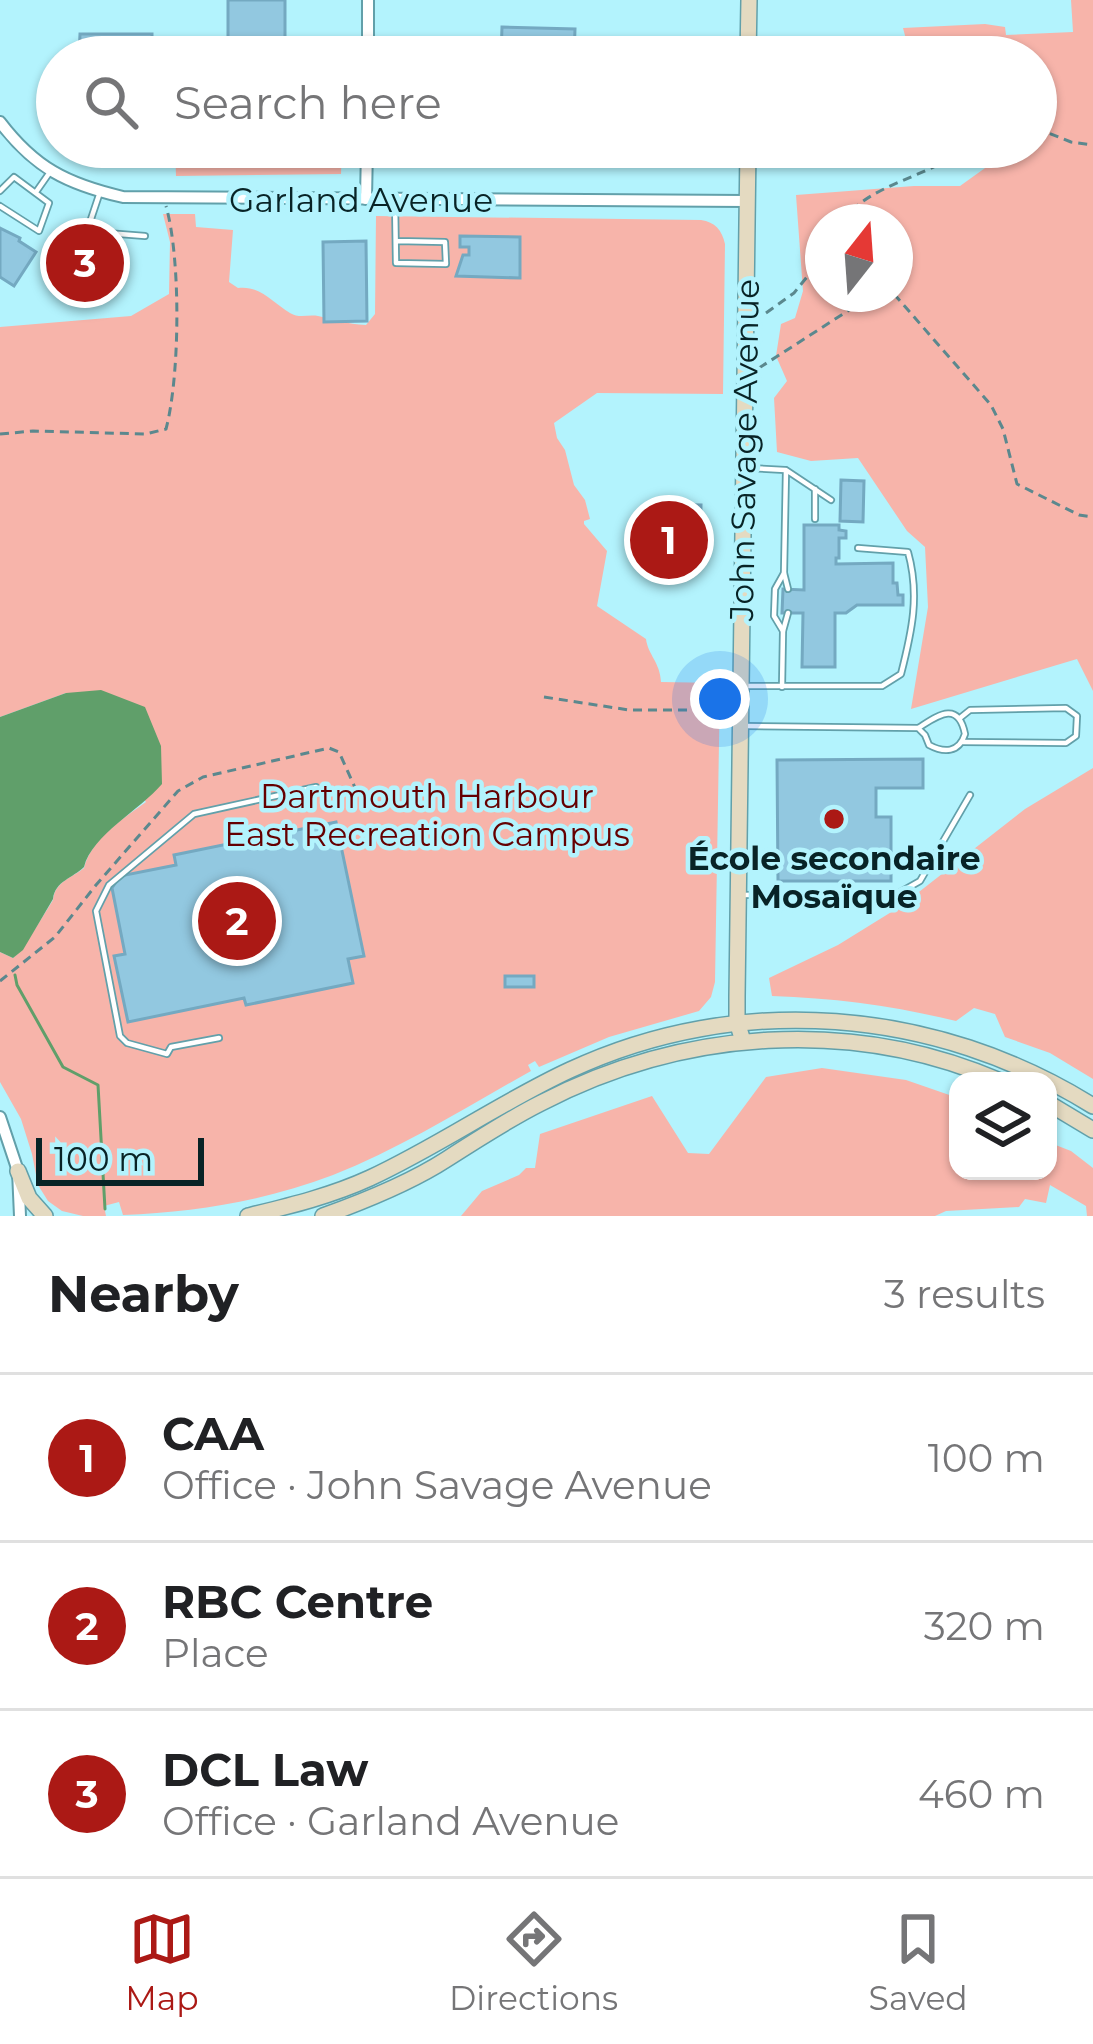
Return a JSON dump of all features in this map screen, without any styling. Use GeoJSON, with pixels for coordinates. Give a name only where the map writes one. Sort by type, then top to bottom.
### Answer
{"type":"FeatureCollection","features":[{"type":"Feature","properties":{"kind":"main road"},"geometry":{"type":"LineString","coordinates":[[748,36],[749,0]]}},
{"type":"Feature","properties":{"kind":"main road","name":"John Savage Avenue"},"geometry":{"type":"LineString","coordinates":[[743,1041],[737,1022],[748,168]]}},
{"type":"Feature","properties":{"kind":"main road"},"geometry":{"type":"LineString","coordinates":[[323,1216],[445,1161],[569,1070],[674,1034],[737,1022],[862,1022],[926,1034],[996,1056],[1093,1106]]}},
{"type":"Feature","properties":{"kind":"main road"},"geometry":{"type":"LineString","coordinates":[[253,1215],[368,1179],[520,1105],[672,1053],[743,1041],[796,1039],[885,1047],[974,1072]]}},
{"type":"Feature","properties":{"kind":"main road"},"geometry":{"type":"LineString","coordinates":[[1057,1108],[1093,1130]]}},
{"type":"Feature","properties":{"kind":"main road"},"geometry":{"type":"LineString","coordinates":[[18,1171],[29,1198],[45,1216]]}},
{"type":"Feature","properties":{"kind":"street"},"geometry":{"type":"LineString","coordinates":[[368,0],[368,36]]}},
{"type":"Feature","properties":{"kind":"street","name":"Garland Avenue"},"geometry":{"type":"LineString","coordinates":[[0,122],[36,161]]}},
{"type":"Feature","properties":{"kind":"street","name":"Garland Avenue"},"geometry":{"type":"LineString","coordinates":[[45,168],[100,192],[162,199],[747,201]]}},
{"type":"Feature","properties":{"kind":"street"},"geometry":{"type":"LineString","coordinates":[[366,199],[367,168]]}},
{"type":"Feature","properties":{"kind":"street"},"geometry":{"type":"LineString","coordinates":[[0,1118],[18,1171],[20,1216]]}},
{"type":"Feature","properties":{"kind":"lane"},"geometry":{"type":"LineString","coordinates":[[36,192],[50,172]]}},
{"type":"Feature","properties":{"kind":"lane"},"geometry":{"type":"LineString","coordinates":[[0,191],[14,177],[49,203],[39,231],[0,206]]}},
{"type":"Feature","properties":{"kind":"lane"},"geometry":{"type":"LineString","coordinates":[[100,192],[89,225],[94,232],[145,236]]}},
{"type":"Feature","properties":{"kind":"lane"},"geometry":{"type":"LineString","coordinates":[[395,200],[396,263],[446,264],[446,242],[396,241]]}},
{"type":"Feature","properties":{"kind":"lane"},"geometry":{"type":"LineString","coordinates":[[743,468],[786,470],[831,500]]}},
{"type":"Feature","properties":{"kind":"lane"},"geometry":{"type":"LineString","coordinates":[[786,470],[784,573],[788,590]]}},
{"type":"Feature","properties":{"kind":"lane"},"geometry":{"type":"LineString","coordinates":[[815,489],[815,519]]}},
{"type":"Feature","properties":{"kind":"lane"},"geometry":{"type":"LineString","coordinates":[[741,687],[882,686],[902,674],[914,619],[915,578],[908,552],[858,548]]}},
{"type":"Feature","properties":{"kind":"lane"},"geometry":{"type":"LineString","coordinates":[[783,631],[774,616],[775,589],[784,573]]}},
{"type":"Feature","properties":{"kind":"lane"},"geometry":{"type":"LineString","coordinates":[[782,687],[788,613]]}},
{"type":"Feature","properties":{"kind":"lane"},"geometry":{"type":"LineString","coordinates":[[959,719],[970,710],[1066,707],[1077,716],[1076,736],[1066,743],[962,742]]}},
{"type":"Feature","properties":{"kind":"lane"},"geometry":{"type":"LineString","coordinates":[[741,718],[918,728],[939,713],[949,713],[959,719],[965,734],[949,751],[939,750],[929,745],[918,728]]}},
{"type":"Feature","properties":{"kind":"lane"},"geometry":{"type":"LineString","coordinates":[[219,1038],[171,1047],[167,1054],[127,1043],[120,1036],[96,911],[109,885],[194,814],[316,787]]}},
{"type":"Feature","properties":{"kind":"lane"},"geometry":{"type":"LineString","coordinates":[[738,895],[897,894],[920,881],[970,795]]}},
{"type":"Feature","properties":{"kind":"path"},"geometry":{"type":"LineString","coordinates":[[1057,136],[1093,145]]}},
{"type":"Feature","properties":{"kind":"path"},"geometry":{"type":"LineString","coordinates":[[860,204],[878,190],[932,168]]}},
{"type":"Feature","properties":{"kind":"path"},"geometry":{"type":"LineString","coordinates":[[0,434],[146,434],[166,429],[173,388],[177,293],[168,210],[162,199]]}},
{"type":"Feature","properties":{"kind":"path"},"geometry":{"type":"LineString","coordinates":[[766,313],[805,279]]}},
{"type":"Feature","properties":{"kind":"path"},"geometry":{"type":"LineString","coordinates":[[744,376],[845,312]]}},
{"type":"Feature","properties":{"kind":"path"},"geometry":{"type":"LineString","coordinates":[[910,312],[992,405],[1017,484],[1079,515],[1093,517]]}},
{"type":"Feature","properties":{"kind":"path"},"geometry":{"type":"LineString","coordinates":[[544,698],[741,718]]}},
{"type":"Feature","properties":{"kind":"green space"},"geometry":{"type":"Polygon","coordinates":[[[1071,0],[1093,0],[1093,691],[1077,659],[911,709],[928,607],[925,547],[907,531],[858,458],[811,461],[777,452],[774,398],[787,381],[776,356],[781,324],[795,318],[803,291],[796,195],[960,186],[985,168],[1057,168],[1057,36],[905,36],[903,28],[1005,27],[1006,35],[1073,32],[1071,0]]]}},
{"type":"Feature","properties":{"kind":"green space"},"geometry":{"type":"Polygon","coordinates":[[[176,168],[341,168],[341,174],[176,176],[176,168]]]}},
{"type":"Feature","properties":{"kind":"green space","name":"Dartmouth Harbour East Recreation Campus"},"geometry":{"type":"Polygon","coordinates":[[[163,214],[195,214],[196,227],[233,230],[229,282],[238,288],[260,292],[294,315],[366,325],[375,314],[376,216],[701,220],[720,231],[725,244],[723,394],[597,393],[554,423],[574,485],[585,500],[590,519],[584,524],[607,551],[597,606],[646,639],[661,682],[720,683],[715,982],[711,997],[699,1011],[609,1037],[539,1067],[535,1061],[528,1065],[531,1071],[458,1113],[333,1175],[230,1204],[123,1215],[119,1202],[104,1206],[106,1216],[83,1216],[62,1211],[38,1185],[21,1119],[0,1082],[0,952],[13,958],[22,950],[61,884],[84,868],[109,830],[146,802],[66,693],[0,717],[0,327],[131,316],[169,294],[170,242],[163,214]]]}},
{"type":"Feature","properties":{"kind":"green space"},"geometry":{"type":"Polygon","coordinates":[[[1093,768],[1093,1079],[1050,1053],[1005,1037],[995,1014],[974,1008],[956,1021],[865,1004],[772,996],[769,978],[838,945],[901,906],[1025,809],[1093,768]]]}},
{"type":"Feature","properties":{"kind":"green space"},"geometry":{"type":"Polygon","coordinates":[[[822,1068],[906,1080],[949,1095],[949,1180],[1057,1180],[1057,1146],[1093,1168],[1093,1216],[1087,1216],[1086,1206],[1050,1185],[1046,1203],[1025,1199],[1019,1207],[946,1211],[935,1216],[461,1216],[482,1191],[535,1168],[540,1134],[652,1096],[688,1153],[709,1154],[766,1077],[822,1068]]]}},
{"type":"Feature","properties":{"kind":"shaded area"},"geometry":{"type":"Polygon","coordinates":[[[101,690],[145,707],[161,746],[162,784],[96,844],[84,867],[57,888],[23,950],[13,958],[0,952],[0,717],[66,693],[101,690]]]}},
{"type":"Feature","properties":{"kind":"building"},"geometry":{"type":"Polygon","coordinates":[[[228,0],[285,0],[285,36],[228,36],[228,0]]]}},
{"type":"Feature","properties":{"kind":"building"},"geometry":{"type":"Polygon","coordinates":[[[502,27],[575,29],[575,36],[502,36],[502,27]]]}},
{"type":"Feature","properties":{"kind":"building"},"geometry":{"type":"Polygon","coordinates":[[[80,34],[152,34],[152,36],[80,34]]]}},
{"type":"Feature","properties":{"kind":"building"},"geometry":{"type":"Polygon","coordinates":[[[0,228],[36,252],[14,286],[0,277],[0,228]]]}},
{"type":"Feature","properties":{"kind":"building"},"geometry":{"type":"Polygon","coordinates":[[[460,236],[520,237],[520,278],[456,276],[463,255],[469,255],[469,247],[460,247],[460,236]]]}},
{"type":"Feature","properties":{"kind":"building"},"geometry":{"type":"Polygon","coordinates":[[[366,241],[367,321],[324,322],[323,242],[366,241]]]}},
{"type":"Feature","properties":{"kind":"building"},"geometry":{"type":"Polygon","coordinates":[[[83,247],[117,252],[116,293],[66,293],[67,252],[83,252],[83,247]]]}},
{"type":"Feature","properties":{"kind":"building"},"geometry":{"type":"Polygon","coordinates":[[[841,480],[864,481],[863,522],[840,521],[841,480]]]}},
{"type":"Feature","properties":{"kind":"building"},"geometry":{"type":"Polygon","coordinates":[[[649,504],[701,505],[700,561],[691,561],[691,577],[648,576],[648,552],[637,552],[637,527],[649,527],[649,504]]]}},
{"type":"Feature","properties":{"kind":"building"},"geometry":{"type":"Polygon","coordinates":[[[804,525],[839,525],[839,530],[846,531],[846,538],[839,538],[836,564],[893,563],[893,583],[897,583],[898,595],[903,595],[903,605],[857,605],[846,613],[835,613],[835,667],[802,667],[803,613],[782,613],[783,589],[804,590],[804,525]]]}},
{"type":"Feature","properties":{"kind":"building","name":"École secondaire Mosaïque"},"geometry":{"type":"Polygon","coordinates":[[[923,759],[923,788],[876,788],[876,817],[891,817],[891,881],[778,881],[777,760],[923,759]]]}},
{"type":"Feature","properties":{"kind":"building"},"geometry":{"type":"Polygon","coordinates":[[[336,822],[364,956],[348,959],[353,983],[246,1005],[244,998],[128,1022],[114,956],[125,954],[112,888],[120,876],[176,865],[174,855],[336,822]]]}},
{"type":"Feature","properties":{"kind":"building"},"geometry":{"type":"Polygon","coordinates":[[[505,976],[534,976],[534,987],[505,987],[505,976]]]}},
{"type":"Feature","properties":{"kind":"waterway"},"geometry":{"type":"LineString","coordinates":[[15,975],[63,1067],[98,1085],[105,1209]]}},
{"type":"Feature","properties":{"kind":"place","name":"DCL Law"},"geometry":{"type":"Point","coordinates":[85,263]}},
{"type":"Feature","properties":{"kind":"place","name":"CAA"},"geometry":{"type":"Point","coordinates":[669,540]}},
{"type":"Feature","properties":{"kind":"place","name":"École secondaire Mosaïque"},"geometry":{"type":"Point","coordinates":[834,819]}},
{"type":"Feature","properties":{"kind":"place","name":"RBC Centre"},"geometry":{"type":"Point","coordinates":[237,921]}}]}
